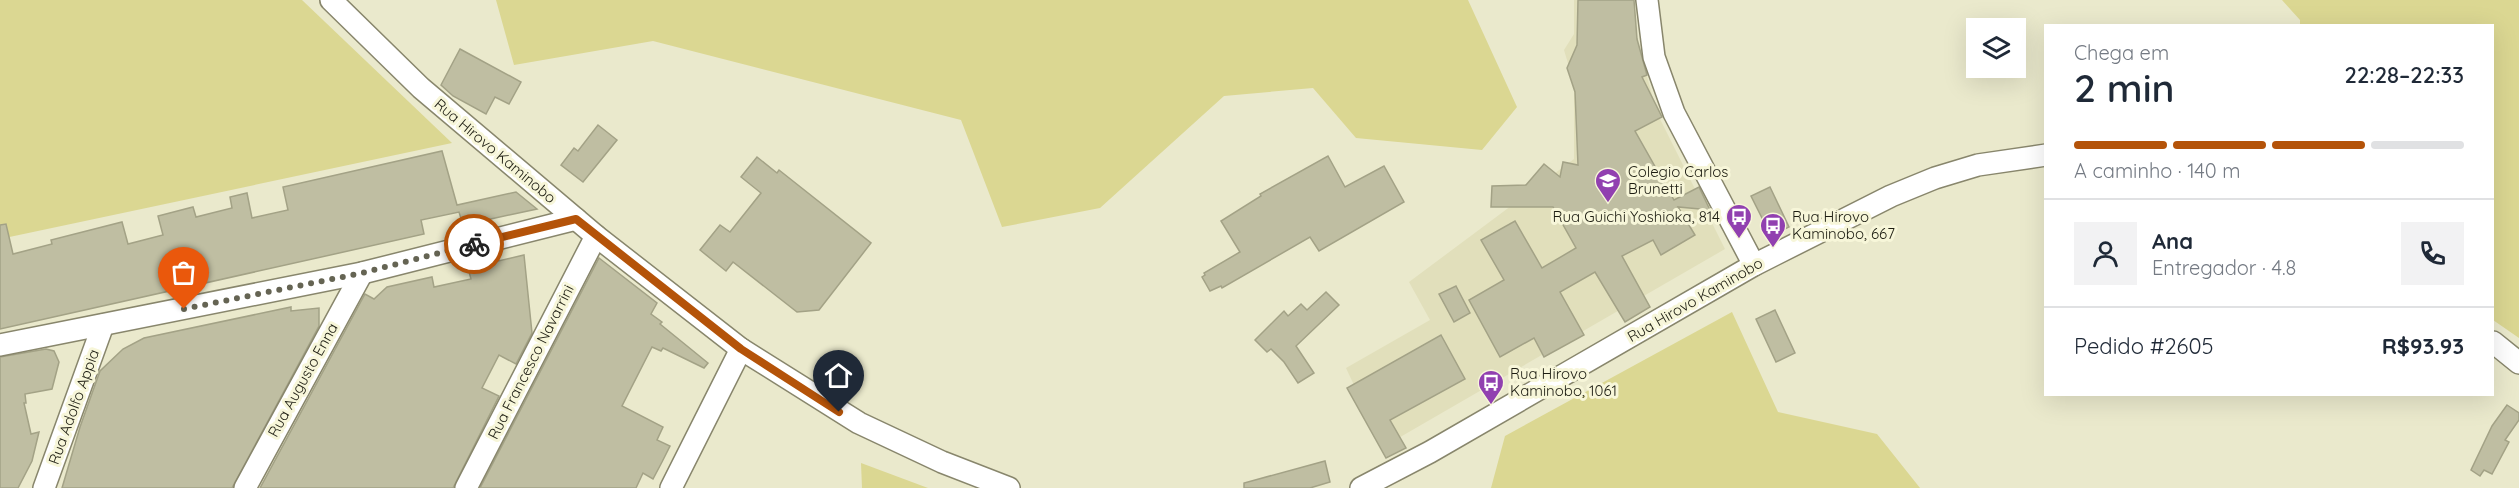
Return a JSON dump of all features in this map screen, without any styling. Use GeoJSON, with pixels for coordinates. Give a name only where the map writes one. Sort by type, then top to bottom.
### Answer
{"type":"FeatureCollection","features":[{"type":"Feature","properties":{"kind":"street","name":"Rua Hirovo Kaminobo"},"geometry":{"type":"LineString","coordinates":[[331,0],[421,88],[596,236],[741,349],[859,423],[942,462],[1009,488]]}},
{"type":"Feature","properties":{"kind":"street"},"geometry":{"type":"LineString","coordinates":[[1647,0],[1654,57],[1674,113],[1754,265]]}},
{"type":"Feature","properties":{"kind":"street","name":"Rua Hirovo Kaminobo"},"geometry":{"type":"LineString","coordinates":[[1361,488],[1430,452],[1754,265],[1891,196],[1935,178],[1978,165],[2044,155]]}},
{"type":"Feature","properties":{"kind":"street"},"geometry":{"type":"LineString","coordinates":[[0,345],[362,273],[576,219]]}},
{"type":"Feature","properties":{"kind":"street","name":"Rua Francesco Navarrini"},"geometry":{"type":"LineString","coordinates":[[466,488],[596,236]]}},
{"type":"Feature","properties":{"kind":"street","name":"Rua Augusto Enna"},"geometry":{"type":"LineString","coordinates":[[245,488],[362,273]]}},
{"type":"Feature","properties":{"kind":"street","name":"Rua Adolfo Appia"},"geometry":{"type":"LineString","coordinates":[[44,488],[103,325]]}},
{"type":"Feature","properties":{"kind":"street"},"geometry":{"type":"LineString","coordinates":[[2494,343],[2519,363]]}},
{"type":"Feature","properties":{"kind":"street"},"geometry":{"type":"LineString","coordinates":[[671,488],[741,349]]}},
{"type":"Feature","properties":{"kind":"shaded area"},"geometry":{"type":"Polygon","coordinates":[[[0,0],[302,0],[452,143],[0,239],[0,0]]]}},
{"type":"Feature","properties":{"kind":"shaded area"},"geometry":{"type":"Polygon","coordinates":[[[496,0],[1468,0],[1517,107],[1482,150],[1356,138],[1313,88],[1224,96],[1100,208],[1002,227],[961,120],[653,41],[514,65],[496,0]]]}},
{"type":"Feature","properties":{"kind":"shaded area","name":"Colegio Carlos Brunetti"},"geometry":{"type":"Polygon","coordinates":[[[1574,0],[1626,0],[1657,113],[1725,249],[1383,447],[1346,368],[1430,320],[1409,282],[1574,159],[1574,83],[1564,50],[1574,34],[1574,0]]]}},
{"type":"Feature","properties":{"kind":"shaded area"},"geometry":{"type":"Polygon","coordinates":[[[2282,0],[2519,0],[2519,338],[2494,321],[2494,24],[2300,24],[2300,20],[2282,0]]]}},
{"type":"Feature","properties":{"kind":"shaded area"},"geometry":{"type":"Polygon","coordinates":[[[1732,312],[1778,412],[1877,434],[1920,488],[1491,488],[1505,436],[1732,312]]]}},
{"type":"Feature","properties":{"kind":"shaded area"},"geometry":{"type":"Polygon","coordinates":[[[861,463],[928,488],[862,488],[861,463]]]}},
{"type":"Feature","properties":{"kind":"building"},"geometry":{"type":"Polygon","coordinates":[[[1578,0],[1634,0],[1637,39],[1647,75],[1642,77],[1662,117],[1635,131],[1674,200],[1699,187],[1710,210],[1678,207],[1695,235],[1661,255],[1653,240],[1622,256],[1650,307],[1625,322],[1595,272],[1560,292],[1584,335],[1544,357],[1534,338],[1500,357],[1469,300],[1504,280],[1481,240],[1515,221],[1542,268],[1576,248],[1553,207],[1491,207],[1492,186],[1526,185],[1544,164],[1560,177],[1563,162],[1578,165],[1575,92],[1567,68],[1577,45],[1578,0]]]}},
{"type":"Feature","properties":{"kind":"building"},"geometry":{"type":"Polygon","coordinates":[[[460,49],[521,82],[509,104],[495,97],[486,114],[453,96],[441,85],[460,49]]]}},
{"type":"Feature","properties":{"kind":"building"},"geometry":{"type":"Polygon","coordinates":[[[598,125],[617,140],[583,182],[561,165],[574,148],[578,151],[598,125]]]}},
{"type":"Feature","properties":{"kind":"building"},"geometry":{"type":"Polygon","coordinates":[[[442,151],[457,205],[516,192],[537,209],[463,225],[459,212],[421,220],[424,234],[0,329],[0,225],[6,224],[13,254],[52,244],[51,240],[122,222],[128,244],[163,235],[158,216],[193,207],[196,217],[232,208],[230,197],[247,193],[252,218],[288,210],[283,187],[442,151]]]}},
{"type":"Feature","properties":{"kind":"building"},"geometry":{"type":"Polygon","coordinates":[[[1328,156],[1345,187],[1384,166],[1404,202],[1319,251],[1310,237],[1222,288],[1221,286],[1210,291],[1202,277],[1204,273],[1240,252],[1221,221],[1261,196],[1260,194],[1328,156]]]}},
{"type":"Feature","properties":{"kind":"building"},"geometry":{"type":"Polygon","coordinates":[[[757,157],[777,173],[779,170],[871,243],[819,310],[797,312],[733,262],[726,271],[700,250],[720,225],[730,232],[761,193],[741,177],[757,157]]]}},
{"type":"Feature","properties":{"kind":"building"},"geometry":{"type":"Polygon","coordinates":[[[1770,187],[1789,227],[1771,236],[1751,196],[1770,187]]]}},
{"type":"Feature","properties":{"kind":"building"},"geometry":{"type":"Polygon","coordinates":[[[524,255],[532,333],[516,364],[499,355],[482,388],[499,396],[453,488],[260,488],[365,294],[374,299],[387,287],[432,277],[434,287],[471,279],[468,268],[524,255]]]}},
{"type":"Feature","properties":{"kind":"building"},"geometry":{"type":"Polygon","coordinates":[[[599,258],[657,303],[651,314],[708,363],[704,368],[663,348],[661,351],[652,347],[622,406],[663,427],[657,440],[670,446],[662,462],[653,479],[643,473],[636,488],[480,488],[599,258]]]}},
{"type":"Feature","properties":{"kind":"building"},"geometry":{"type":"Polygon","coordinates":[[[1456,286],[1470,313],[1454,322],[1439,294],[1456,286]]]}},
{"type":"Feature","properties":{"kind":"building"},"geometry":{"type":"Polygon","coordinates":[[[1326,292],[1339,305],[1296,346],[1314,373],[1298,383],[1284,362],[1271,349],[1267,352],[1255,340],[1284,311],[1288,316],[1301,304],[1307,310],[1326,292]]]}},
{"type":"Feature","properties":{"kind":"building"},"geometry":{"type":"Polygon","coordinates":[[[291,307],[291,311],[319,308],[319,326],[232,488],[62,488],[100,371],[123,349],[144,338],[291,307]]]}},
{"type":"Feature","properties":{"kind":"building"},"geometry":{"type":"Polygon","coordinates":[[[1775,310],[1795,353],[1776,362],[1756,319],[1775,310]]]}},
{"type":"Feature","properties":{"kind":"building"},"geometry":{"type":"Polygon","coordinates":[[[1441,335],[1465,379],[1390,420],[1406,448],[1386,458],[1347,388],[1441,335]]]}},
{"type":"Feature","properties":{"kind":"building"},"geometry":{"type":"Polygon","coordinates":[[[46,349],[54,351],[59,362],[52,389],[25,394],[26,403],[24,403],[31,434],[39,432],[32,461],[18,488],[0,488],[0,357],[46,349]]]}},
{"type":"Feature","properties":{"kind":"building"},"geometry":{"type":"Polygon","coordinates":[[[2507,405],[2519,413],[2519,420],[2505,440],[2509,442],[2492,474],[2484,470],[2480,476],[2471,470],[2492,426],[2507,405]]]}},
{"type":"Feature","properties":{"kind":"building"},"geometry":{"type":"Polygon","coordinates":[[[1325,461],[1330,482],[1310,488],[1244,488],[1244,483],[1325,461]]]}},
{"type":"Feature","properties":{"kind":"way so far"},"geometry":{"type":"LineString","coordinates":[[184,309],[362,273],[474,244]]}},
{"type":"Feature","properties":{"kind":"place","name":"Colegio Carlos Brunetti"},"geometry":{"type":"Point","coordinates":[1608,204]}},
{"type":"Feature","properties":{"kind":"place","name":"Rua Guichi Yoshioka, 814"},"geometry":{"type":"Point","coordinates":[1739,240]}},
{"type":"Feature","properties":{"kind":"place","name":"Rua Hirovo Kaminobo, 667"},"geometry":{"type":"Point","coordinates":[1773,249]}},
{"type":"Feature","properties":{"kind":"place","name":"Rua Hirovo Kaminobo, 1061"},"geometry":{"type":"Point","coordinates":[1491,406]}},
{"type":"Feature","properties":{"kind":"route"},"geometry":{"type":"LineString","coordinates":[[474,244],[576,219],[741,349],[839,412]]}}]}
